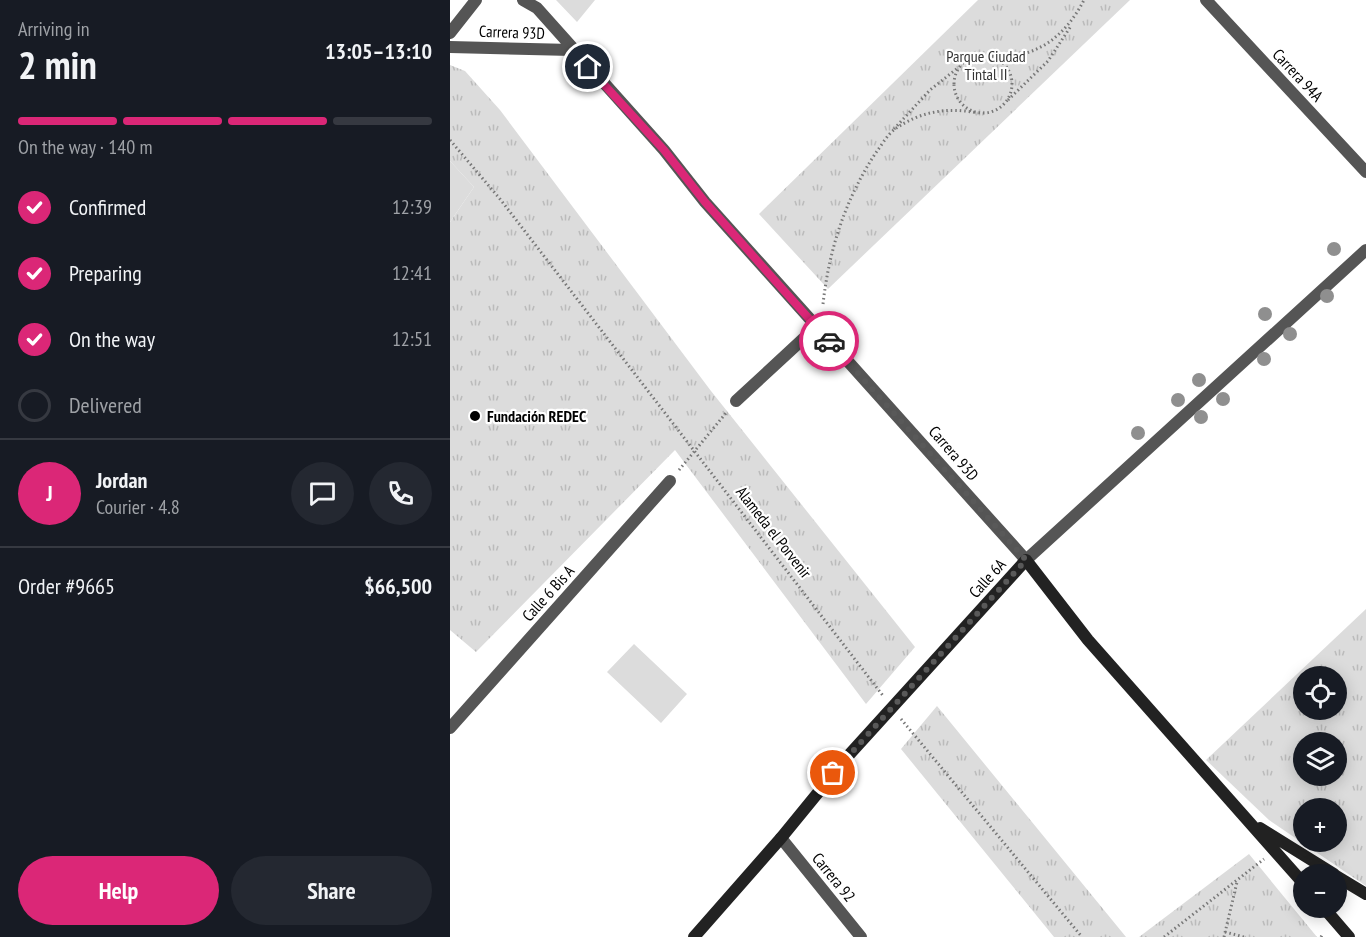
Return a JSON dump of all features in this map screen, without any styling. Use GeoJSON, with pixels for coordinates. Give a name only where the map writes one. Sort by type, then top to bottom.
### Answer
{"type":"FeatureCollection","features":[{"type":"Feature","properties":{"kind":"street","name":"Carrera 93D"},"geometry":{"type":"LineString","coordinates":[[450,33],[476,0]]}},
{"type":"Feature","properties":{"kind":"street","name":"Carrera 93D"},"geometry":{"type":"LineString","coordinates":[[523,0],[537,8],[572,50],[664,150],[705,202],[1026,560],[1088,640],[1293,871]]}},
{"type":"Feature","properties":{"kind":"street","name":"Carrera 94A"},"geometry":{"type":"LineString","coordinates":[[1206,0],[1366,172]]}},
{"type":"Feature","properties":{"kind":"street","name":"Carrera 93D"},"geometry":{"type":"LineString","coordinates":[[450,46],[572,50]]}},
{"type":"Feature","properties":{"kind":"street","name":"Calle 6A"},"geometry":{"type":"LineString","coordinates":[[694,937],[782,838],[848,756],[1026,560],[1366,250]]}},
{"type":"Feature","properties":{"kind":"street"},"geometry":{"type":"LineString","coordinates":[[736,401],[816,327]]}},
{"type":"Feature","properties":{"kind":"street","name":"Calle 6 Bis A"},"geometry":{"type":"LineString","coordinates":[[450,728],[670,481]]}},
{"type":"Feature","properties":{"kind":"street"},"geometry":{"type":"LineString","coordinates":[[1249,821],[1317,864]]}},
{"type":"Feature","properties":{"kind":"street","name":"Carrera 92"},"geometry":{"type":"LineString","coordinates":[[782,838],[861,937]]}},
{"type":"Feature","properties":{"kind":"street"},"geometry":{"type":"LineString","coordinates":[[1347,882],[1366,894]]}},
{"type":"Feature","properties":{"kind":"street"},"geometry":{"type":"LineString","coordinates":[[1332,918],[1349,937]]}},
{"type":"Feature","properties":{"kind":"path"},"geometry":{"type":"LineString","coordinates":[[893,131],[931,112],[962,110],[988,112],[1004,103],[1048,61],[1084,0]]}},
{"type":"Feature","properties":{"kind":"path"},"geometry":{"type":"LineString","coordinates":[[823,304],[833,243],[848,202],[863,173],[893,131],[930,90],[967,60],[984,56],[1028,54],[1066,30],[1076,15]]}},
{"type":"Feature","properties":{"kind":"path"},"geometry":{"type":"LineString","coordinates":[[984,56],[994,58],[1007,69],[1011,87],[1004,103]]}},
{"type":"Feature","properties":{"kind":"path"},"geometry":{"type":"LineString","coordinates":[[960,66],[954,85],[956,95],[961,104],[978,113]]}},
{"type":"Feature","properties":{"kind":"path","name":"Alameda el Porvenir"},"geometry":{"type":"LineString","coordinates":[[450,140],[500,199],[892,708],[1082,937]]}},
{"type":"Feature","properties":{"kind":"path"},"geometry":{"type":"LineString","coordinates":[[670,481],[716,425]]}},
{"type":"Feature","properties":{"kind":"path"},"geometry":{"type":"LineString","coordinates":[[1164,937],[1275,851]]}},
{"type":"Feature","properties":{"kind":"path"},"geometry":{"type":"LineString","coordinates":[[1237,880],[1224,935],[1244,937]]}},
{"type":"Feature","properties":{"kind":"green space"},"geometry":{"type":"Polygon","coordinates":[[[556,0],[595,0],[577,22],[556,0]]]}},
{"type":"Feature","properties":{"kind":"green space","name":"Parque Ciudad Tintal II"},"geometry":{"type":"Polygon","coordinates":[[[978,0],[1130,0],[828,289],[759,214],[978,0]]]}},
{"type":"Feature","properties":{"kind":"green space"},"geometry":{"type":"Polygon","coordinates":[[[450,65],[465,71],[500,110],[711,391],[915,647],[866,704],[675,450],[476,652],[450,630],[450,222],[474,187],[450,161],[450,65]]]}},
{"type":"Feature","properties":{"kind":"green space"},"geometry":{"type":"Polygon","coordinates":[[[450,161],[474,187],[450,222],[450,161]]]}},
{"type":"Feature","properties":{"kind":"green space"},"geometry":{"type":"Polygon","coordinates":[[[1366,609],[1366,886],[1347,873],[1347,864],[1334,864],[1316,852],[1347,852],[1347,798],[1293,798],[1293,836],[1269,820],[1206,760],[1293,678],[1293,720],[1347,720],[1347,666],[1306,666],[1366,609]]]}},
{"type":"Feature","properties":{"kind":"green space"},"geometry":{"type":"Polygon","coordinates":[[[634,644],[687,694],[661,723],[607,672],[634,644]]]}},
{"type":"Feature","properties":{"kind":"green space"},"geometry":{"type":"Polygon","coordinates":[[[937,706],[1126,937],[1054,937],[901,749],[937,706]]]}},
{"type":"Feature","properties":{"kind":"green space"},"geometry":{"type":"Polygon","coordinates":[[[1249,854],[1293,908],[1293,918],[1301,918],[1317,937],[1139,937],[1249,854]]]}},
{"type":"Feature","properties":{"kind":"way so far"},"geometry":{"type":"LineString","coordinates":[[829,341],[1026,560],[833,773]]}},
{"type":"Feature","properties":{"kind":"place","name":"Fundación REDEC"},"geometry":{"type":"Point","coordinates":[475,416]}},
{"type":"Feature","properties":{"kind":"route"},"geometry":{"type":"LineString","coordinates":[[588,67],[664,150],[705,202],[829,341]]}}]}
